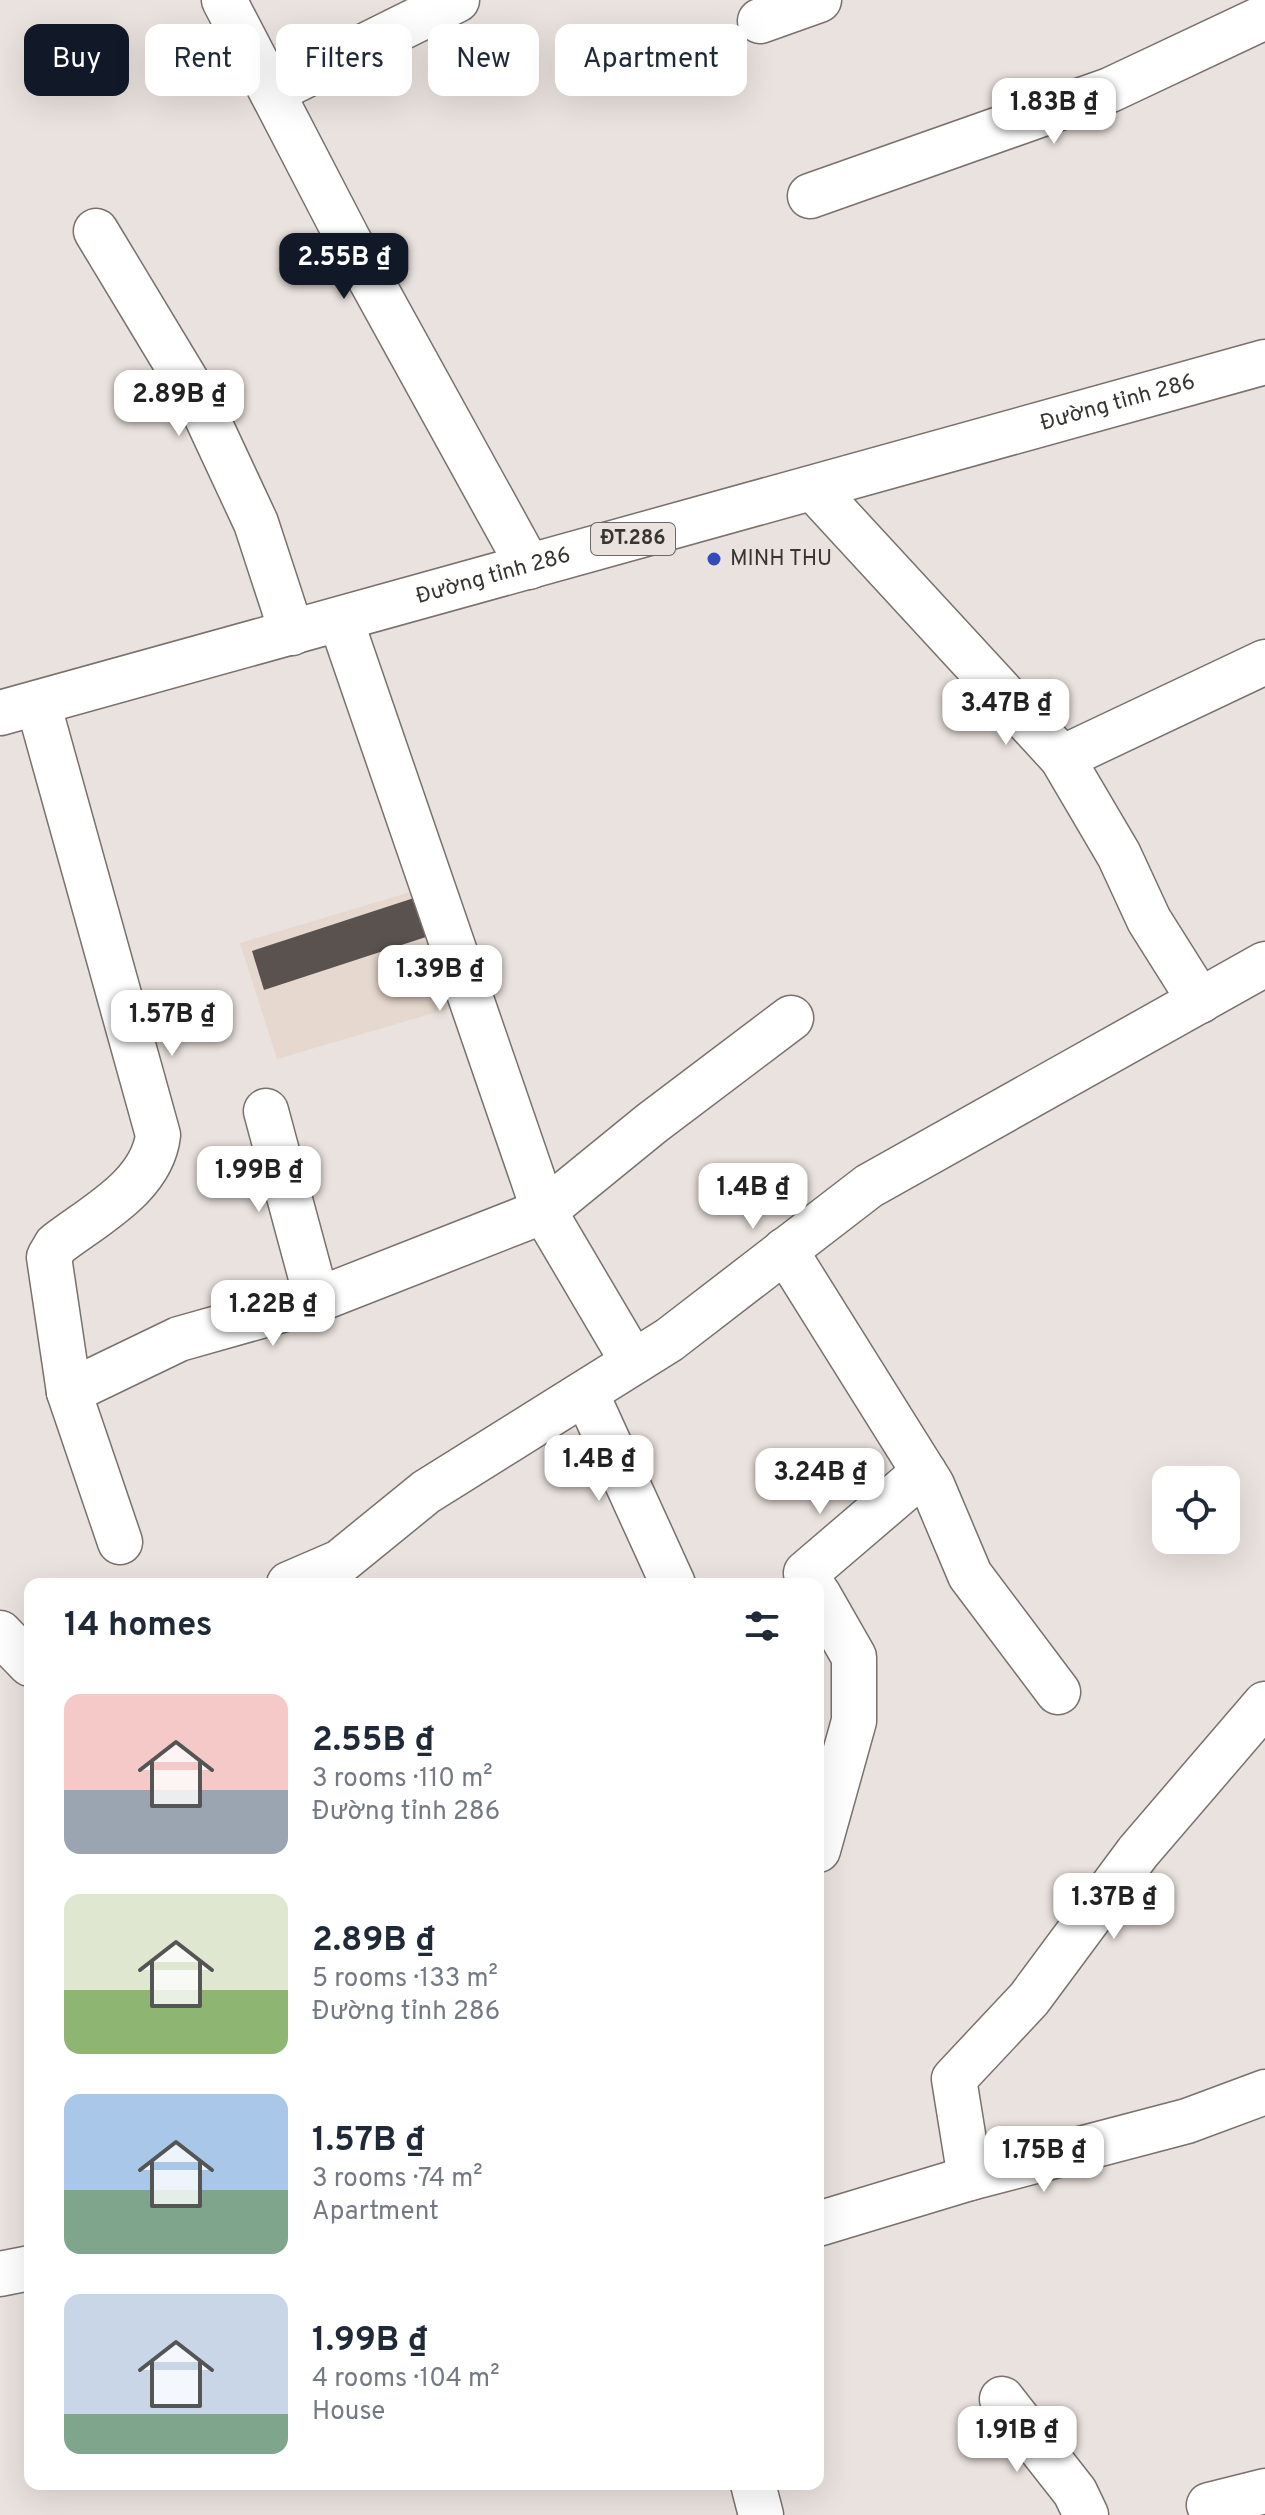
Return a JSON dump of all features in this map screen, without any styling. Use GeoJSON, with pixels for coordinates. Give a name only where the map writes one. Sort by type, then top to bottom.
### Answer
{"type":"FeatureCollection","features":[{"type":"Feature","properties":{"kind":"street"},"geometry":{"type":"LineString","coordinates":[[224,0],[347,237],[529,567]]}},
{"type":"Feature","properties":{"kind":"street"},"geometry":{"type":"LineString","coordinates":[[272,92],[457,0]]}},
{"type":"Feature","properties":{"kind":"street"},"geometry":{"type":"LineString","coordinates":[[760,21],[819,0]]}},
{"type":"Feature","properties":{"kind":"street"},"geometry":{"type":"LineString","coordinates":[[810,196],[1110,90],[1265,17]]}},
{"type":"Feature","properties":{"kind":"street"},"geometry":{"type":"LineString","coordinates":[[96,231],[201,405],[256,523],[292,633]]}},
{"type":"Feature","properties":{"kind":"street","name":"Đường tỉnh 286"},"geometry":{"type":"LineString","coordinates":[[19,708],[1265,362]]}},
{"type":"Feature","properties":{"kind":"street"},"geometry":{"type":"LineString","coordinates":[[814,489],[1062,758],[1119,855],[1149,920],[1200,1001]]}},
{"type":"Feature","properties":{"kind":"street"},"geometry":{"type":"LineString","coordinates":[[341,621],[544,1211],[633,1362]]}},
{"type":"Feature","properties":{"kind":"street"},"geometry":{"type":"LineString","coordinates":[[1062,758],[1265,662]]}},
{"type":"Feature","properties":{"kind":"street"},"geometry":{"type":"LineString","coordinates":[[19,708],[158,1135],[155,1157],[135,1182],[56,1245],[49,1257],[69,1392],[120,1542]]}},
{"type":"Feature","properties":{"kind":"street"},"geometry":{"type":"LineString","coordinates":[[303,1578],[340,1562],[426,1492],[669,1340],[869,1186],[1265,964]]}},
{"type":"Feature","properties":{"kind":"street"},"geometry":{"type":"LineString","coordinates":[[69,1392],[179,1339],[317,1300],[544,1211],[652,1123],[791,1018]]}},
{"type":"Feature","properties":{"kind":"street"},"geometry":{"type":"LineString","coordinates":[[266,1111],[317,1300]]}},
{"type":"Feature","properties":{"kind":"street"},"geometry":{"type":"LineString","coordinates":[[785,1250],[924,1472],[941,1503],[970,1575],[1058,1692]]}},
{"type":"Feature","properties":{"kind":"street"},"geometry":{"type":"LineString","coordinates":[[586,1393],[670,1578]]}},
{"type":"Feature","properties":{"kind":"street"},"geometry":{"type":"LineString","coordinates":[[809,1578],[806,1573],[924,1472]]}},
{"type":"Feature","properties":{"kind":"street"},"geometry":{"type":"LineString","coordinates":[[824,1604],[854,1657],[854,1721],[824,1828]]}},
{"type":"Feature","properties":{"kind":"street"},"geometry":{"type":"LineString","coordinates":[[0,1633],[24,1658]]}},
{"type":"Feature","properties":{"kind":"street"},"geometry":{"type":"LineString","coordinates":[[970,2178],[954,2079],[1029,1999],[1138,1852],[1265,1704]]}},
{"type":"Feature","properties":{"kind":"street"},"geometry":{"type":"LineString","coordinates":[[824,2222],[970,2178],[1187,2121],[1265,2092]]}},
{"type":"Feature","properties":{"kind":"street"},"geometry":{"type":"LineString","coordinates":[[0,2274],[24,2269]]}},
{"type":"Feature","properties":{"kind":"street"},"geometry":{"type":"LineString","coordinates":[[1002,2399],[1075,2492],[1086,2515]]}},
{"type":"Feature","properties":{"kind":"street"},"geometry":{"type":"LineString","coordinates":[[755,2490],[761,2515]]}},
{"type":"Feature","properties":{"kind":"street"},"geometry":{"type":"LineString","coordinates":[[1209,2505],[1265,2491]]}},
{"type":"Feature","properties":{"kind":"shaded area"},"geometry":{"type":"Polygon","coordinates":[[[424,888],[461,1005],[277,1059],[240,943],[424,888]]]}},
{"type":"Feature","properties":{"kind":"building"},"geometry":{"type":"Polygon","coordinates":[[[417,897],[429,936],[264,990],[252,951],[417,897]]]}},
{"type":"Feature","properties":{"kind":"place","name":"MINH THU"},"geometry":{"type":"Point","coordinates":[714,559]}}]}
